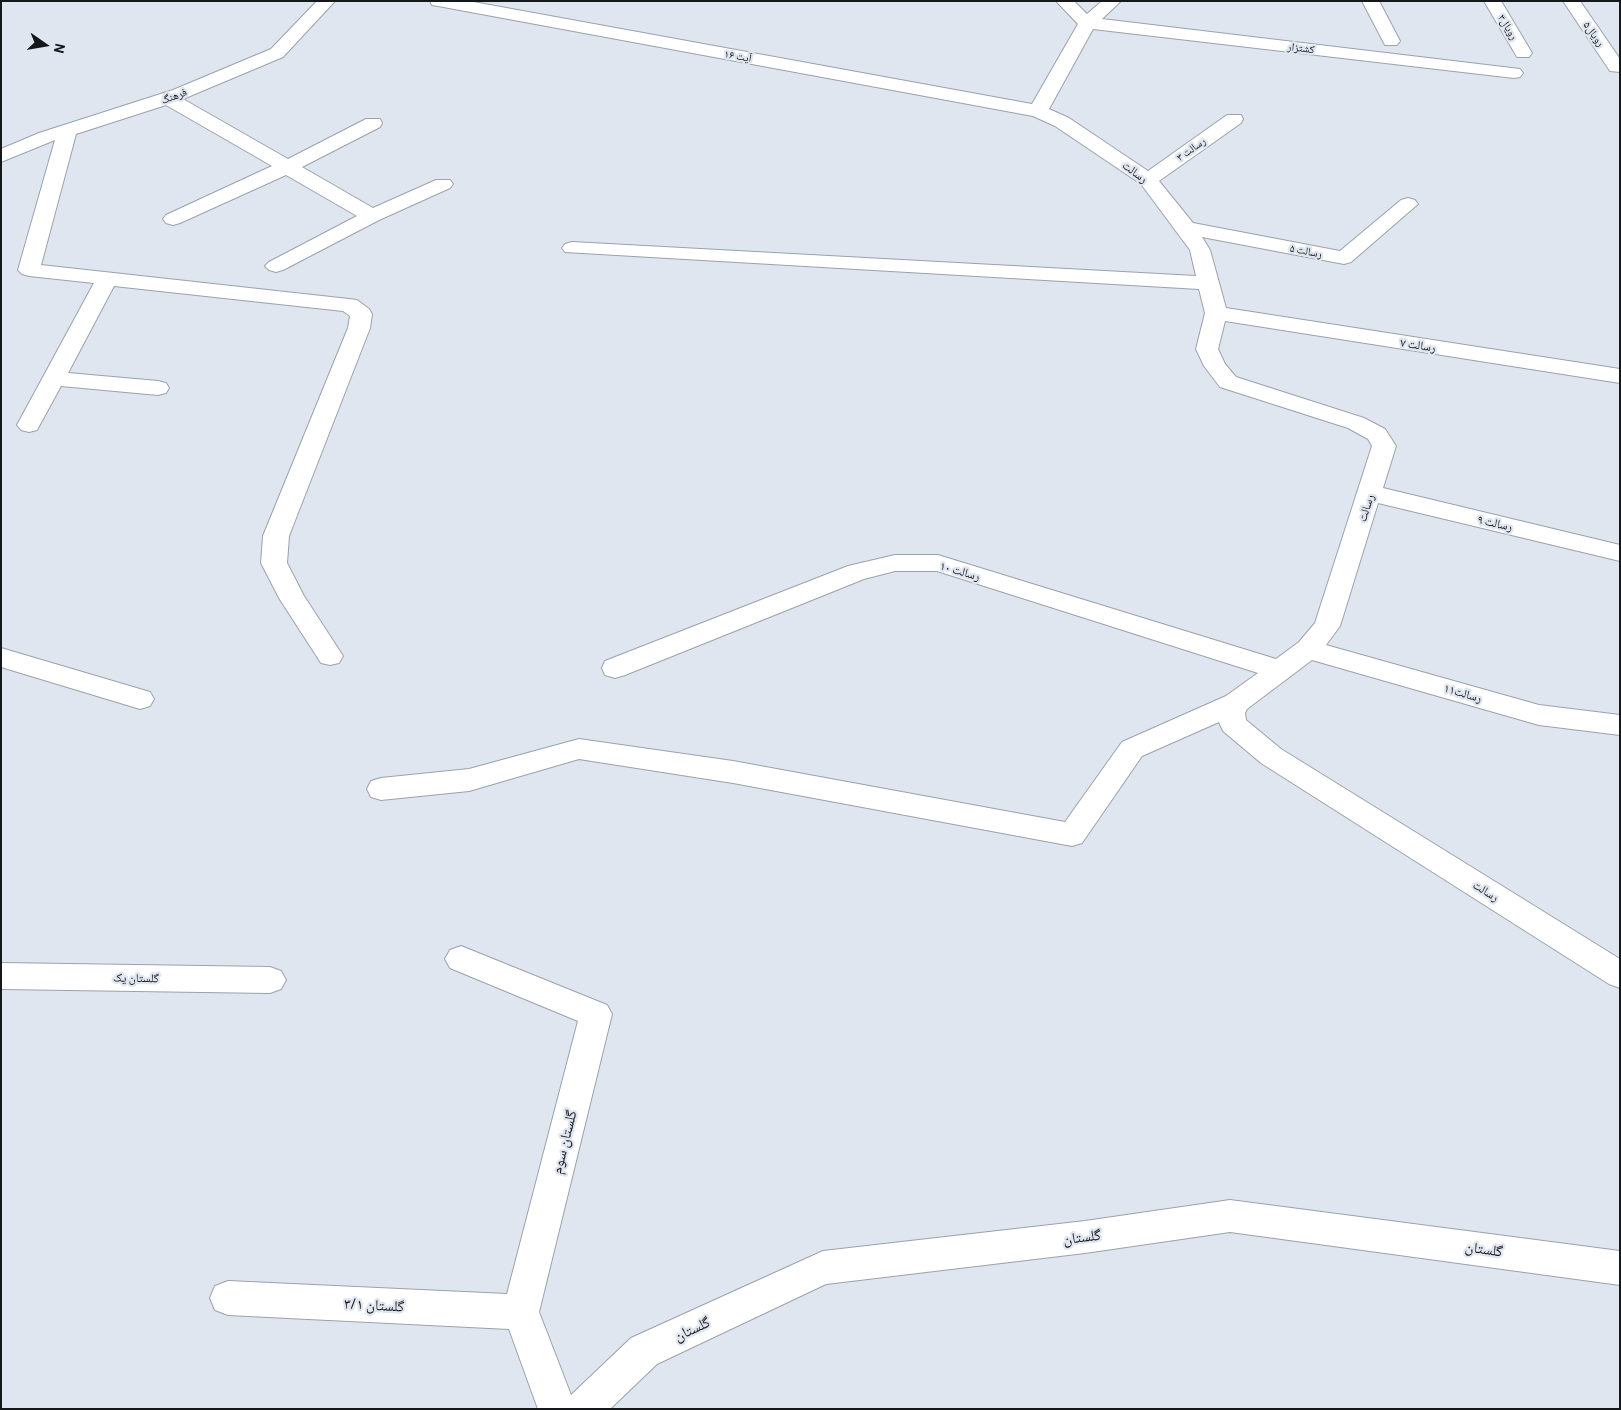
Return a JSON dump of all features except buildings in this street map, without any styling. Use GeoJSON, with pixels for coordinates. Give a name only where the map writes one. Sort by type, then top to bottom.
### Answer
{"type":"FeatureCollection","features":[{"type":"Feature","properties":{"kind":"street","name":"فرهنگ"},"geometry":{"type":"LineString","coordinates":[[1,156],[67,131],[168,98],[278,53],[327,1]]}},
{"type":"Feature","properties":{"kind":"street","name":"آیت ۱۶"},"geometry":{"type":"LineString","coordinates":[[438,1],[1038,111]]}},
{"type":"Feature","properties":{"kind":"street"},"geometry":{"type":"LineString","coordinates":[[1064,1],[1087,23]]}},
{"type":"Feature","properties":{"kind":"street"},"geometry":{"type":"LineString","coordinates":[[1038,111],[1087,23],[1113,1]]}},
{"type":"Feature","properties":{"kind":"street"},"geometry":{"type":"LineString","coordinates":[[1370,1],[1391,41]]}},
{"type":"Feature","properties":{"kind":"street","name":"رویال۳"},"geometry":{"type":"LineString","coordinates":[[1492,1],[1523,53]]}},
{"type":"Feature","properties":{"kind":"street","name":"رویال۵"},"geometry":{"type":"LineString","coordinates":[[1571,1],[1616,67]]}},
{"type":"Feature","properties":{"kind":"street","name":"کشتزار"},"geometry":{"type":"LineString","coordinates":[[1087,23],[1514,72]]}},
{"type":"Feature","properties":{"kind":"street"},"geometry":{"type":"LineString","coordinates":[[168,98],[372,216]]}},
{"type":"Feature","properties":{"kind":"street","name":"رسالت"},"geometry":{"type":"LineString","coordinates":[[1038,111],[1062,122],[1148,180],[1186,228],[1200,250],[1216,313],[1207,349],[1215,366],[1228,382],[1341,418],[1377,434],[1384,446],[1327,626],[1308,649],[1236,703],[1231,713],[1233,724],[1271,756],[1620,975]]}},
{"type":"Feature","properties":{"kind":"street","name":"رسالت ۳"},"geometry":{"type":"LineString","coordinates":[[1148,180],[1234,118]]}},
{"type":"Feature","properties":{"kind":"street"},"geometry":{"type":"LineString","coordinates":[[173,220],[287,167],[373,124]]}},
{"type":"Feature","properties":{"kind":"street"},"geometry":{"type":"LineString","coordinates":[[67,131],[29,270],[106,280],[349,305],[361,314],[359,328],[276,536],[274,562],[292,598],[330,656]]}},
{"type":"Feature","properties":{"kind":"street"},"geometry":{"type":"LineString","coordinates":[[276,266],[372,216],[443,184]]}},
{"type":"Feature","properties":{"kind":"street","name":"رسالت ۵"},"geometry":{"type":"LineString","coordinates":[[1186,228],[1344,258],[1408,204]]}},
{"type":"Feature","properties":{"kind":"street"},"geometry":{"type":"LineString","coordinates":[[572,248],[1208,283]]}},
{"type":"Feature","properties":{"kind":"street"},"geometry":{"type":"LineString","coordinates":[[29,425],[106,280]]}},
{"type":"Feature","properties":{"kind":"street","name":"رسالت ۷"},"geometry":{"type":"LineString","coordinates":[[1216,313],[1620,376]]}},
{"type":"Feature","properties":{"kind":"street"},"geometry":{"type":"LineString","coordinates":[[54,378],[158,388]]}},
{"type":"Feature","properties":{"kind":"street","name":"رسالت ۹"},"geometry":{"type":"LineString","coordinates":[[1370,493],[1620,553]]}},
{"type":"Feature","properties":{"kind":"street","name":"رسالت ۱۰"},"geometry":{"type":"LineString","coordinates":[[615,668],[857,572],[895,563],[938,564],[1281,670]]}},
{"type":"Feature","properties":{"kind":"street","name":"رسالت۱۱"},"geometry":{"type":"LineString","coordinates":[[1308,649],[1540,715],[1620,725]]}},
{"type":"Feature","properties":{"kind":"street"},"geometry":{"type":"LineString","coordinates":[[1,657],[140,699]]}},
{"type":"Feature","properties":{"kind":"street"},"geometry":{"type":"LineString","coordinates":[[380,789],[469,780],[579,749],[733,772],[1072,835],[1132,749],[1236,703]]}},
{"type":"Feature","properties":{"kind":"street","name":"گلستان سوم"},"geometry":{"type":"LineString","coordinates":[[461,959],[596,1014],[521,1312]]}},
{"type":"Feature","properties":{"kind":"street","name":"گلستان یک"},"geometry":{"type":"LineString","coordinates":[[1,976],[270,980]]}},
{"type":"Feature","properties":{"kind":"street","name":"گلستان"},"geometry":{"type":"LineString","coordinates":[[583,1409],[644,1350],[824,1268],[1076,1238],[1230,1216],[1620,1268]]}},
{"type":"Feature","properties":{"kind":"street","name":"گلستان ۳/۱"},"geometry":{"type":"LineString","coordinates":[[228,1298],[521,1312]]}},
{"type":"Feature","properties":{"kind":"street"},"geometry":{"type":"LineString","coordinates":[[521,1312],[558,1409]]}}]}
